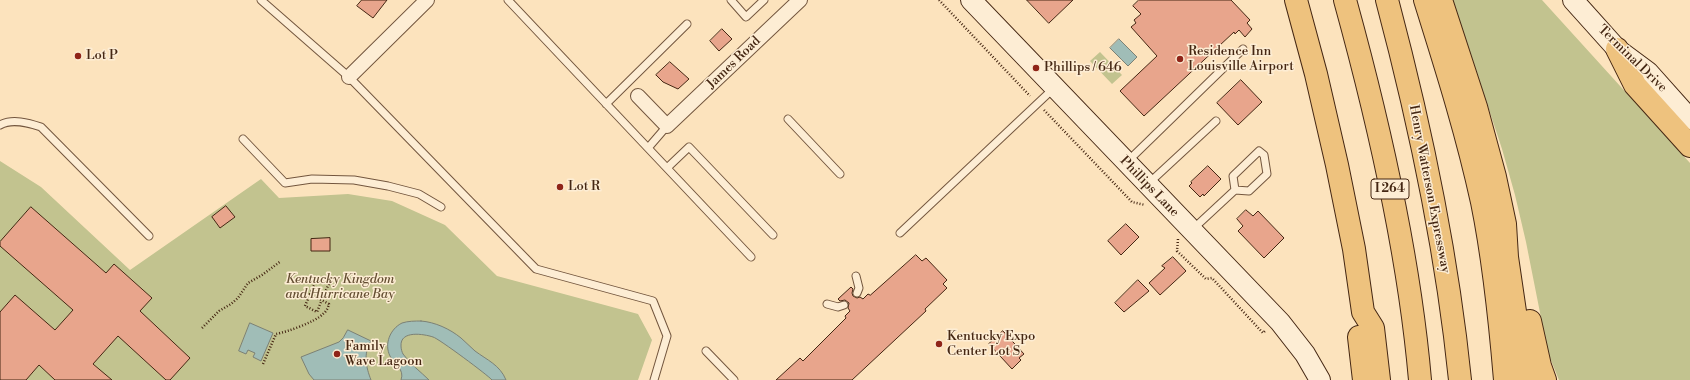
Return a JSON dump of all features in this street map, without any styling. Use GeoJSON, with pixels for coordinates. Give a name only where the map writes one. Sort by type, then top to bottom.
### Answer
{"type":"FeatureCollection","features":[{"type":"Feature","properties":{"kind":"highway"},"geometry":{"type":"LineString","coordinates":[[1296,0],[1316,74],[1337,165],[1354,249],[1364,312],[1373,328],[1379,380]]}},
{"type":"Feature","properties":{"kind":"highway","name":"I 264"},"geometry":{"type":"LineString","coordinates":[[1345,0],[1363,65],[1394,209],[1406,279],[1420,380]]}},
{"type":"Feature","properties":{"kind":"highway","name":"Henry Watterson Expressway"},"geometry":{"type":"LineString","coordinates":[[1387,0],[1415,111],[1434,206],[1460,380]]}},
{"type":"Feature","properties":{"kind":"highway"},"geometry":{"type":"LineString","coordinates":[[1425,0],[1462,118],[1482,202],[1492,258],[1500,327],[1504,380]]}},
{"type":"Feature","properties":{"kind":"highway"},"geometry":{"type":"LineString","coordinates":[[1441,0],[1489,152],[1505,224],[1517,255],[1540,366],[1546,380]]}},
{"type":"Feature","properties":{"kind":"highway"},"geometry":{"type":"LineString","coordinates":[[1617,49],[1635,85],[1690,146]]}},
{"type":"Feature","properties":{"kind":"highway"},"geometry":{"type":"LineString","coordinates":[[1505,224],[1507,257],[1525,380]]}},
{"type":"Feature","properties":{"kind":"highway"},"geometry":{"type":"LineString","coordinates":[[1364,312],[1358,332],[1364,380]]}},
{"type":"Feature","properties":{"kind":"main road","name":"Phillips Lane"},"geometry":{"type":"LineString","coordinates":[[971,0],[1148,185],[1184,234],[1280,322],[1305,354],[1320,380]]}},
{"type":"Feature","properties":{"kind":"main road","name":"Terminal Drive"},"geometry":{"type":"LineString","coordinates":[[1573,0],[1617,49],[1648,72],[1690,118]]}},
{"type":"Feature","properties":{"kind":"street"},"geometry":{"type":"LineString","coordinates":[[349,77],[427,0]]}},
{"type":"Feature","properties":{"kind":"street","name":"James Road"},"geometry":{"type":"LineString","coordinates":[[668,126],[800,0]]}},
{"type":"Feature","properties":{"kind":"street"},"geometry":{"type":"LineString","coordinates":[[638,96],[668,126]]}},
{"type":"Feature","properties":{"kind":"lane"},"geometry":{"type":"LineString","coordinates":[[263,0],[349,77],[536,269],[653,301],[667,336],[654,380]]}},
{"type":"Feature","properties":{"kind":"lane"},"geometry":{"type":"LineString","coordinates":[[508,0],[751,257]]}},
{"type":"Feature","properties":{"kind":"lane"},"geometry":{"type":"LineString","coordinates":[[731,0],[746,17],[764,0]]}},
{"type":"Feature","properties":{"kind":"lane"},"geometry":{"type":"LineString","coordinates":[[606,104],[687,24]]}},
{"type":"Feature","properties":{"kind":"lane"},"geometry":{"type":"LineString","coordinates":[[1126,162],[1243,49]]}},
{"type":"Feature","properties":{"kind":"lane"},"geometry":{"type":"LineString","coordinates":[[900,233],[1054,87]]}},
{"type":"Feature","properties":{"kind":"lane"},"geometry":{"type":"LineString","coordinates":[[788,119],[840,174]]}},
{"type":"Feature","properties":{"kind":"lane"},"geometry":{"type":"LineString","coordinates":[[1148,185],[1216,121]]}},
{"type":"Feature","properties":{"kind":"lane"},"geometry":{"type":"LineString","coordinates":[[0,125],[4,123],[25,122],[41,127],[149,236]]}},
{"type":"Feature","properties":{"kind":"lane"},"geometry":{"type":"LineString","coordinates":[[648,148],[668,126]]}},
{"type":"Feature","properties":{"kind":"lane"},"geometry":{"type":"LineString","coordinates":[[243,140],[285,183],[312,178],[354,180],[388,186],[419,194],[441,207]]}},
{"type":"Feature","properties":{"kind":"lane"},"geometry":{"type":"LineString","coordinates":[[667,168],[689,147],[773,235]]}},
{"type":"Feature","properties":{"kind":"lane"},"geometry":{"type":"LineString","coordinates":[[1184,234],[1235,190],[1249,191],[1267,174],[1264,154],[1259,150],[1233,176],[1235,190]]}},
{"type":"Feature","properties":{"kind":"lane"},"geometry":{"type":"LineString","coordinates":[[856,276],[859,288],[857,293]]}},
{"type":"Feature","properties":{"kind":"lane"},"geometry":{"type":"LineString","coordinates":[[827,304],[838,307],[844,305]]}},
{"type":"Feature","properties":{"kind":"lane"},"geometry":{"type":"LineString","coordinates":[[706,351],[734,380]]}},
{"type":"Feature","properties":{"kind":"path"},"geometry":{"type":"LineString","coordinates":[[939,0],[1030,96]]}},
{"type":"Feature","properties":{"kind":"path"},"geometry":{"type":"LineString","coordinates":[[1044,110],[1132,202],[1148,206]]}},
{"type":"Feature","properties":{"kind":"path"},"geometry":{"type":"LineString","coordinates":[[1184,234],[1177,251],[1206,279],[1212,278],[1263,333],[1268,328]]}},
{"type":"Feature","properties":{"kind":"path"},"geometry":{"type":"LineString","coordinates":[[202,328],[219,311],[238,298],[248,283],[281,261]]}},
{"type":"Feature","properties":{"kind":"path"},"geometry":{"type":"LineString","coordinates":[[321,302],[317,312],[305,306],[317,279],[329,284],[324,294]]}},
{"type":"Feature","properties":{"kind":"path"},"geometry":{"type":"LineString","coordinates":[[263,364],[276,334],[288,332],[315,320],[324,313],[329,304],[310,294]]}},
{"type":"Feature","properties":{"kind":"green space"},"geometry":{"type":"Polygon","coordinates":[[[1453,0],[1542,0],[1690,163],[1690,380],[1559,380],[1548,353],[1515,195],[1502,149],[1453,0]]]}},
{"type":"Feature","properties":{"kind":"green space"},"geometry":{"type":"Polygon","coordinates":[[[1100,52],[1122,75],[1112,84],[1090,61],[1100,52]]]}},
{"type":"Feature","properties":{"kind":"green space","name":"Kentucky Kingdom and Hurricane Bay"},"geometry":{"type":"Polygon","coordinates":[[[0,161],[41,187],[130,270],[261,179],[279,198],[348,194],[392,201],[445,225],[497,276],[638,314],[652,340],[638,380],[0,380],[0,161]]]}},
{"type":"Feature","properties":{"kind":"water"},"geometry":{"type":"Polygon","coordinates":[[[1119,39],[1137,57],[1128,66],[1110,48],[1119,39]]]}},
{"type":"Feature","properties":{"kind":"water"},"geometry":{"type":"Polygon","coordinates":[[[409,321],[421,321],[437,324],[457,335],[475,351],[497,367],[506,380],[492,380],[437,339],[429,336],[413,334],[404,337],[401,349],[409,361],[429,380],[401,380],[402,373],[388,351],[389,337],[394,329],[402,323],[409,321]]]}},
{"type":"Feature","properties":{"kind":"water"},"geometry":{"type":"Polygon","coordinates":[[[250,323],[273,333],[261,361],[253,357],[255,353],[248,350],[246,354],[239,351],[250,323]]]}},
{"type":"Feature","properties":{"kind":"water","name":"Family Wave Lagoon"},"geometry":{"type":"Polygon","coordinates":[[[348,330],[371,341],[368,346],[366,360],[371,380],[314,380],[309,374],[301,357],[339,342],[348,330]]]}},
{"type":"Feature","properties":{"kind":"building"},"geometry":{"type":"Polygon","coordinates":[[[362,0],[387,0],[373,18],[357,6],[362,0]]]}},
{"type":"Feature","properties":{"kind":"building"},"geometry":{"type":"Polygon","coordinates":[[[1027,0],[1073,0],[1049,23],[1027,0]]]}},
{"type":"Feature","properties":{"kind":"building","name":"Residence Inn Louisville Airport"},"geometry":{"type":"Polygon","coordinates":[[[1139,0],[1231,0],[1250,20],[1247,23],[1252,29],[1245,37],[1239,30],[1235,34],[1234,32],[1144,116],[1120,91],[1157,56],[1131,27],[1136,23],[1134,20],[1141,14],[1133,6],[1139,0]]]}},
{"type":"Feature","properties":{"kind":"building"},"geometry":{"type":"Polygon","coordinates":[[[722,29],[732,39],[719,51],[710,41],[722,29]]]}},
{"type":"Feature","properties":{"kind":"building"},"geometry":{"type":"Polygon","coordinates":[[[670,62],[689,79],[678,89],[663,82],[656,75],[670,62]]]}},
{"type":"Feature","properties":{"kind":"building"},"geometry":{"type":"Polygon","coordinates":[[[1241,80],[1262,102],[1238,125],[1217,103],[1241,80]]]}},
{"type":"Feature","properties":{"kind":"building"},"geometry":{"type":"Polygon","coordinates":[[[1208,166],[1221,179],[1204,196],[1203,194],[1200,197],[1189,186],[1192,183],[1191,182],[1208,166]]]}},
{"type":"Feature","properties":{"kind":"building"},"geometry":{"type":"Polygon","coordinates":[[[226,206],[235,217],[220,228],[212,217],[226,206]]]}},
{"type":"Feature","properties":{"kind":"building"},"geometry":{"type":"Polygon","coordinates":[[[31,207],[106,273],[114,264],[152,298],[140,311],[190,358],[170,380],[166,380],[118,336],[93,364],[112,380],[55,380],[39,365],[26,380],[0,380],[0,312],[15,295],[55,330],[73,310],[0,246],[0,242],[31,207]]]}},
{"type":"Feature","properties":{"kind":"building"},"geometry":{"type":"Polygon","coordinates":[[[1246,210],[1253,216],[1258,211],[1284,238],[1264,258],[1238,231],[1243,226],[1237,219],[1246,210]]]}},
{"type":"Feature","properties":{"kind":"building"},"geometry":{"type":"Polygon","coordinates":[[[1126,224],[1139,237],[1121,255],[1108,241],[1126,224]]]}},
{"type":"Feature","properties":{"kind":"building"},"geometry":{"type":"Polygon","coordinates":[[[330,238],[330,251],[311,251],[311,239],[330,238]]]}},
{"type":"Feature","properties":{"kind":"building"},"geometry":{"type":"Polygon","coordinates":[[[916,255],[922,261],[926,258],[947,280],[943,284],[947,288],[925,309],[926,311],[852,380],[776,380],[800,358],[803,361],[846,318],[845,316],[850,311],[848,308],[849,303],[845,300],[840,301],[838,299],[851,287],[853,289],[853,296],[863,299],[868,294],[870,295],[916,255]]]}},
{"type":"Feature","properties":{"kind":"building"},"geometry":{"type":"Polygon","coordinates":[[[1173,257],[1186,271],[1160,295],[1149,283],[1165,268],[1162,266],[1173,257]]]}},
{"type":"Feature","properties":{"kind":"building"},"geometry":{"type":"Polygon","coordinates":[[[1138,280],[1149,291],[1124,312],[1115,303],[1138,280]]]}},
{"type":"Feature","properties":{"kind":"building"},"geometry":{"type":"Polygon","coordinates":[[[1003,331],[1024,354],[1019,358],[1021,360],[1012,369],[989,344],[1003,331]]]}},
{"type":"Feature","properties":{"kind":"place","name":"Lot P"},"geometry":{"type":"Point","coordinates":[78,56]}},
{"type":"Feature","properties":{"kind":"place","name":"Residence Inn Louisville Airport"},"geometry":{"type":"Point","coordinates":[1180,59]}},
{"type":"Feature","properties":{"kind":"place","name":"Phillips / 646"},"geometry":{"type":"Point","coordinates":[1036,68]}},
{"type":"Feature","properties":{"kind":"place","name":"Lot R"},"geometry":{"type":"Point","coordinates":[560,187]}},
{"type":"Feature","properties":{"kind":"place","name":"Kentucky Expo Center Lot S"},"geometry":{"type":"Point","coordinates":[939,344]}},
{"type":"Feature","properties":{"kind":"place","name":"Family Wave Lagoon"},"geometry":{"type":"Point","coordinates":[337,354]}}]}
